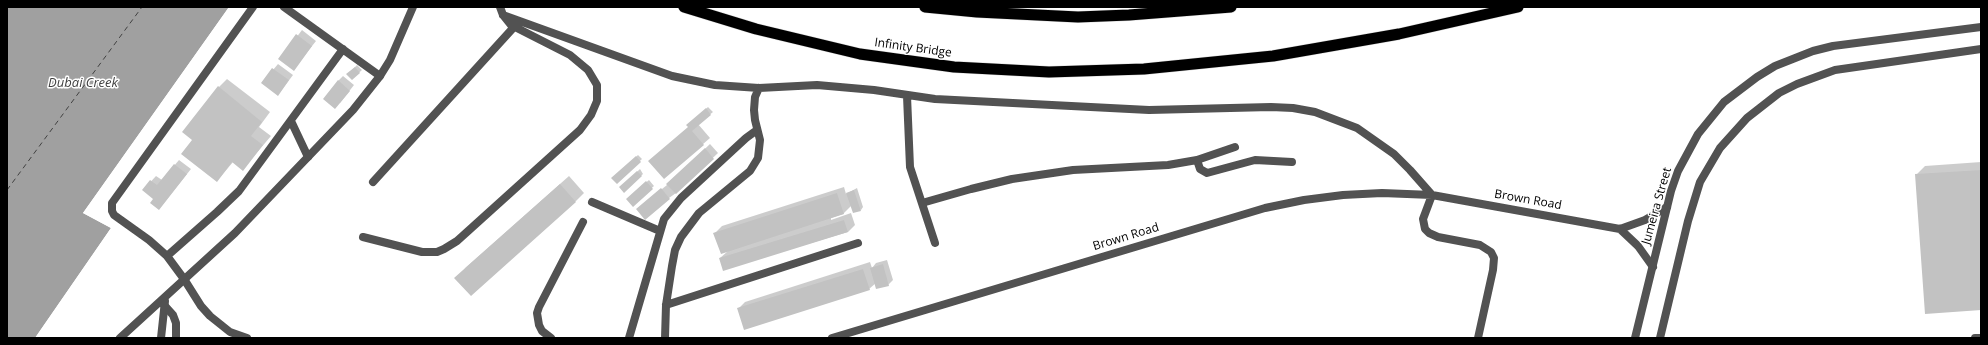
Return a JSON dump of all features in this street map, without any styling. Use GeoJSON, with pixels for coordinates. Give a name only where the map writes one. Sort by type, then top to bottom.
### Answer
{"type":"FeatureCollection","features":[{"type":"Feature","properties":{"kind":"highway","name":"Infinity Bridge"},"geometry":{"type":"LineString","coordinates":[[684,7],[800,40],[860,54],[954,67],[1033,72],[1144,69],[1223,62],[1336,46],[1399,34],[1518,7]]}},
{"type":"Feature","properties":{"kind":"highway"},"geometry":{"type":"LineString","coordinates":[[924,7],[1028,16],[1129,15],[1231,7]]}},
{"type":"Feature","properties":{"kind":"highway"},"geometry":{"type":"LineString","coordinates":[[1179,12],[1194,7]]}},
{"type":"Feature","properties":{"kind":"street"},"geometry":{"type":"LineString","coordinates":[[246,338],[230,332],[210,316],[167,256],[149,240],[114,215],[112,211],[112,203],[253,7]]}},
{"type":"Feature","properties":{"kind":"street"},"geometry":{"type":"LineString","coordinates":[[284,7],[380,76]]}},
{"type":"Feature","properties":{"kind":"street"},"geometry":{"type":"LineString","coordinates":[[120,338],[235,233],[353,110],[380,76],[390,60],[413,7]]}},
{"type":"Feature","properties":{"kind":"street"},"geometry":{"type":"LineString","coordinates":[[363,237],[422,252],[437,252],[444,249],[457,241],[580,130],[591,116],[598,101],[597,86],[588,70],[570,55],[547,42],[514,27],[503,16],[500,7]]}},
{"type":"Feature","properties":{"kind":"street"},"geometry":{"type":"LineString","coordinates":[[503,16],[672,76],[715,85],[759,88],[824,86],[874,90],[907,96],[1150,110],[1271,107],[1300,109],[1337,119],[1357,128],[1376,140],[1410,170],[1432,195],[1423,219],[1425,229],[1429,233],[1438,237],[1480,245],[1491,252],[1494,258],[1493,270],[1478,338]]}},
{"type":"Feature","properties":{"kind":"street"},"geometry":{"type":"LineString","coordinates":[[373,182],[514,27]]}},
{"type":"Feature","properties":{"kind":"street","name":"Jumeira Street"},"geometry":{"type":"LineString","coordinates":[[1635,338],[1667,207],[1678,171],[1687,152],[1706,123],[1724,102],[1740,89],[1775,66],[1793,58],[1834,46],[1981,27]]}},
{"type":"Feature","properties":{"kind":"street"},"geometry":{"type":"LineString","coordinates":[[167,256],[239,191],[343,49]]}},
{"type":"Feature","properties":{"kind":"street"},"geometry":{"type":"LineString","coordinates":[[1660,338],[1688,221],[1700,182],[1720,148],[1747,118],[1779,93],[1815,76],[1835,70],[1981,49]]}},
{"type":"Feature","properties":{"kind":"street"},"geometry":{"type":"LineString","coordinates":[[665,338],[666,305],[675,250],[681,237],[699,213],[754,166],[760,149],[760,140],[754,110],[755,97],[759,88]]}},
{"type":"Feature","properties":{"kind":"street"},"geometry":{"type":"LineString","coordinates":[[907,96],[908,157],[935,243]]}},
{"type":"Feature","properties":{"kind":"street"},"geometry":{"type":"LineString","coordinates":[[291,121],[308,157]]}},
{"type":"Feature","properties":{"kind":"street"},"geometry":{"type":"LineString","coordinates":[[630,338],[664,219],[672,208],[746,138],[757,130]]}},
{"type":"Feature","properties":{"kind":"street"},"geometry":{"type":"LineString","coordinates":[[922,203],[1006,181],[1073,170],[1148,167],[1197,160],[1234,147]]}},
{"type":"Feature","properties":{"kind":"street"},"geometry":{"type":"LineString","coordinates":[[1197,160],[1200,169],[1207,173],[1255,160],[1292,162]]}},
{"type":"Feature","properties":{"kind":"street","name":"Brown Road"},"geometry":{"type":"LineString","coordinates":[[832,338],[1265,208],[1343,195],[1382,192],[1432,195],[1620,229]]}},
{"type":"Feature","properties":{"kind":"street"},"geometry":{"type":"LineString","coordinates":[[592,202],[660,231]]}},
{"type":"Feature","properties":{"kind":"street"},"geometry":{"type":"LineString","coordinates":[[1652,267],[1638,246],[1620,229],[1645,220],[1667,207]]}},
{"type":"Feature","properties":{"kind":"street"},"geometry":{"type":"LineString","coordinates":[[551,338],[542,331],[539,325],[537,313],[583,222]]}},
{"type":"Feature","properties":{"kind":"street"},"geometry":{"type":"LineString","coordinates":[[666,305],[858,243]]}},
{"type":"Feature","properties":{"kind":"street"},"geometry":{"type":"LineString","coordinates":[[161,338],[165,296]]}},
{"type":"Feature","properties":{"kind":"street"},"geometry":{"type":"LineString","coordinates":[[164,306],[173,315],[176,322],[176,338]]}},
{"type":"Feature","properties":{"kind":"street"},"geometry":{"type":"LineString","coordinates":[[1975,338],[1981,338]]}},
{"type":"Feature","properties":{"kind":"water","name":"Dubai Creek"},"geometry":{"type":"Polygon","coordinates":[[[7,7],[229,7],[83,213],[111,228],[35,338],[7,338],[7,7]]]}},
{"type":"Feature","properties":{"kind":"pier"},"geometry":{"type":"Polygon","coordinates":[[[229,7],[231,7],[86,213],[112,226],[113,229],[37,338],[35,338],[111,228],[83,213],[229,7]]]}},
{"type":"Feature","properties":{"kind":"building"},"geometry":{"type":"Polygon","coordinates":[[[296,34],[312,46],[294,71],[278,59],[296,34]]]}},
{"type":"Feature","properties":{"kind":"building"},"geometry":{"type":"Polygon","coordinates":[[[355,67],[360,73],[352,80],[346,74],[355,67]]]}},
{"type":"Feature","properties":{"kind":"building"},"geometry":{"type":"Polygon","coordinates":[[[272,68],[289,80],[278,96],[261,83],[272,68]]]}},
{"type":"Feature","properties":{"kind":"building"},"geometry":{"type":"Polygon","coordinates":[[[338,80],[350,91],[335,109],[323,99],[338,80]]]}},
{"type":"Feature","properties":{"kind":"building"},"geometry":{"type":"Polygon","coordinates":[[[218,86],[262,122],[251,136],[263,145],[243,171],[232,162],[217,182],[181,154],[192,140],[182,132],[218,86]]]}},
{"type":"Feature","properties":{"kind":"building"},"geometry":{"type":"Polygon","coordinates":[[[706,108],[711,115],[692,131],[704,145],[664,179],[648,161],[688,127],[686,125],[706,108]]]}},
{"type":"Feature","properties":{"kind":"building"},"geometry":{"type":"Polygon","coordinates":[[[705,148],[714,159],[676,194],[666,184],[705,148]]]}},
{"type":"Feature","properties":{"kind":"building"},"geometry":{"type":"Polygon","coordinates":[[[636,156],[641,162],[617,184],[611,178],[636,156]]]}},
{"type":"Feature","properties":{"kind":"building"},"geometry":{"type":"Polygon","coordinates":[[[174,164],[187,174],[159,210],[150,203],[153,199],[142,190],[150,180],[157,185],[174,164]]]}},
{"type":"Feature","properties":{"kind":"building"},"geometry":{"type":"Polygon","coordinates":[[[1981,170],[1981,310],[1925,314],[1915,174],[1981,170]]]}},
{"type":"Feature","properties":{"kind":"building"},"geometry":{"type":"Polygon","coordinates":[[[637,171],[642,176],[624,193],[619,187],[637,171]]]}},
{"type":"Feature","properties":{"kind":"building"},"geometry":{"type":"Polygon","coordinates":[[[646,181],[653,189],[633,207],[626,199],[646,181]]]}},
{"type":"Feature","properties":{"kind":"building"},"geometry":{"type":"Polygon","coordinates":[[[560,184],[576,202],[471,296],[454,278],[560,184]]]}},
{"type":"Feature","properties":{"kind":"building"},"geometry":{"type":"Polygon","coordinates":[[[661,188],[670,199],[645,220],[636,209],[661,188]]]}},
{"type":"Feature","properties":{"kind":"building"},"geometry":{"type":"Polygon","coordinates":[[[854,190],[861,211],[853,213],[846,193],[854,190]]]}},
{"type":"Feature","properties":{"kind":"building"},"geometry":{"type":"Polygon","coordinates":[[[837,193],[844,214],[721,254],[713,233],[837,193]]]}},
{"type":"Feature","properties":{"kind":"building"},"geometry":{"type":"Polygon","coordinates":[[[844,220],[848,232],[723,271],[719,258],[844,220]]]}},
{"type":"Feature","properties":{"kind":"building"},"geometry":{"type":"Polygon","coordinates":[[[883,264],[889,286],[876,289],[870,268],[883,264]]]}},
{"type":"Feature","properties":{"kind":"building"},"geometry":{"type":"Polygon","coordinates":[[[863,269],[870,290],[744,330],[737,308],[863,269]]]}},
{"type":"Feature","properties":{"kind":"ferry route"},"geometry":{"type":"LineString","coordinates":[[7,190],[142,7]]}}]}
